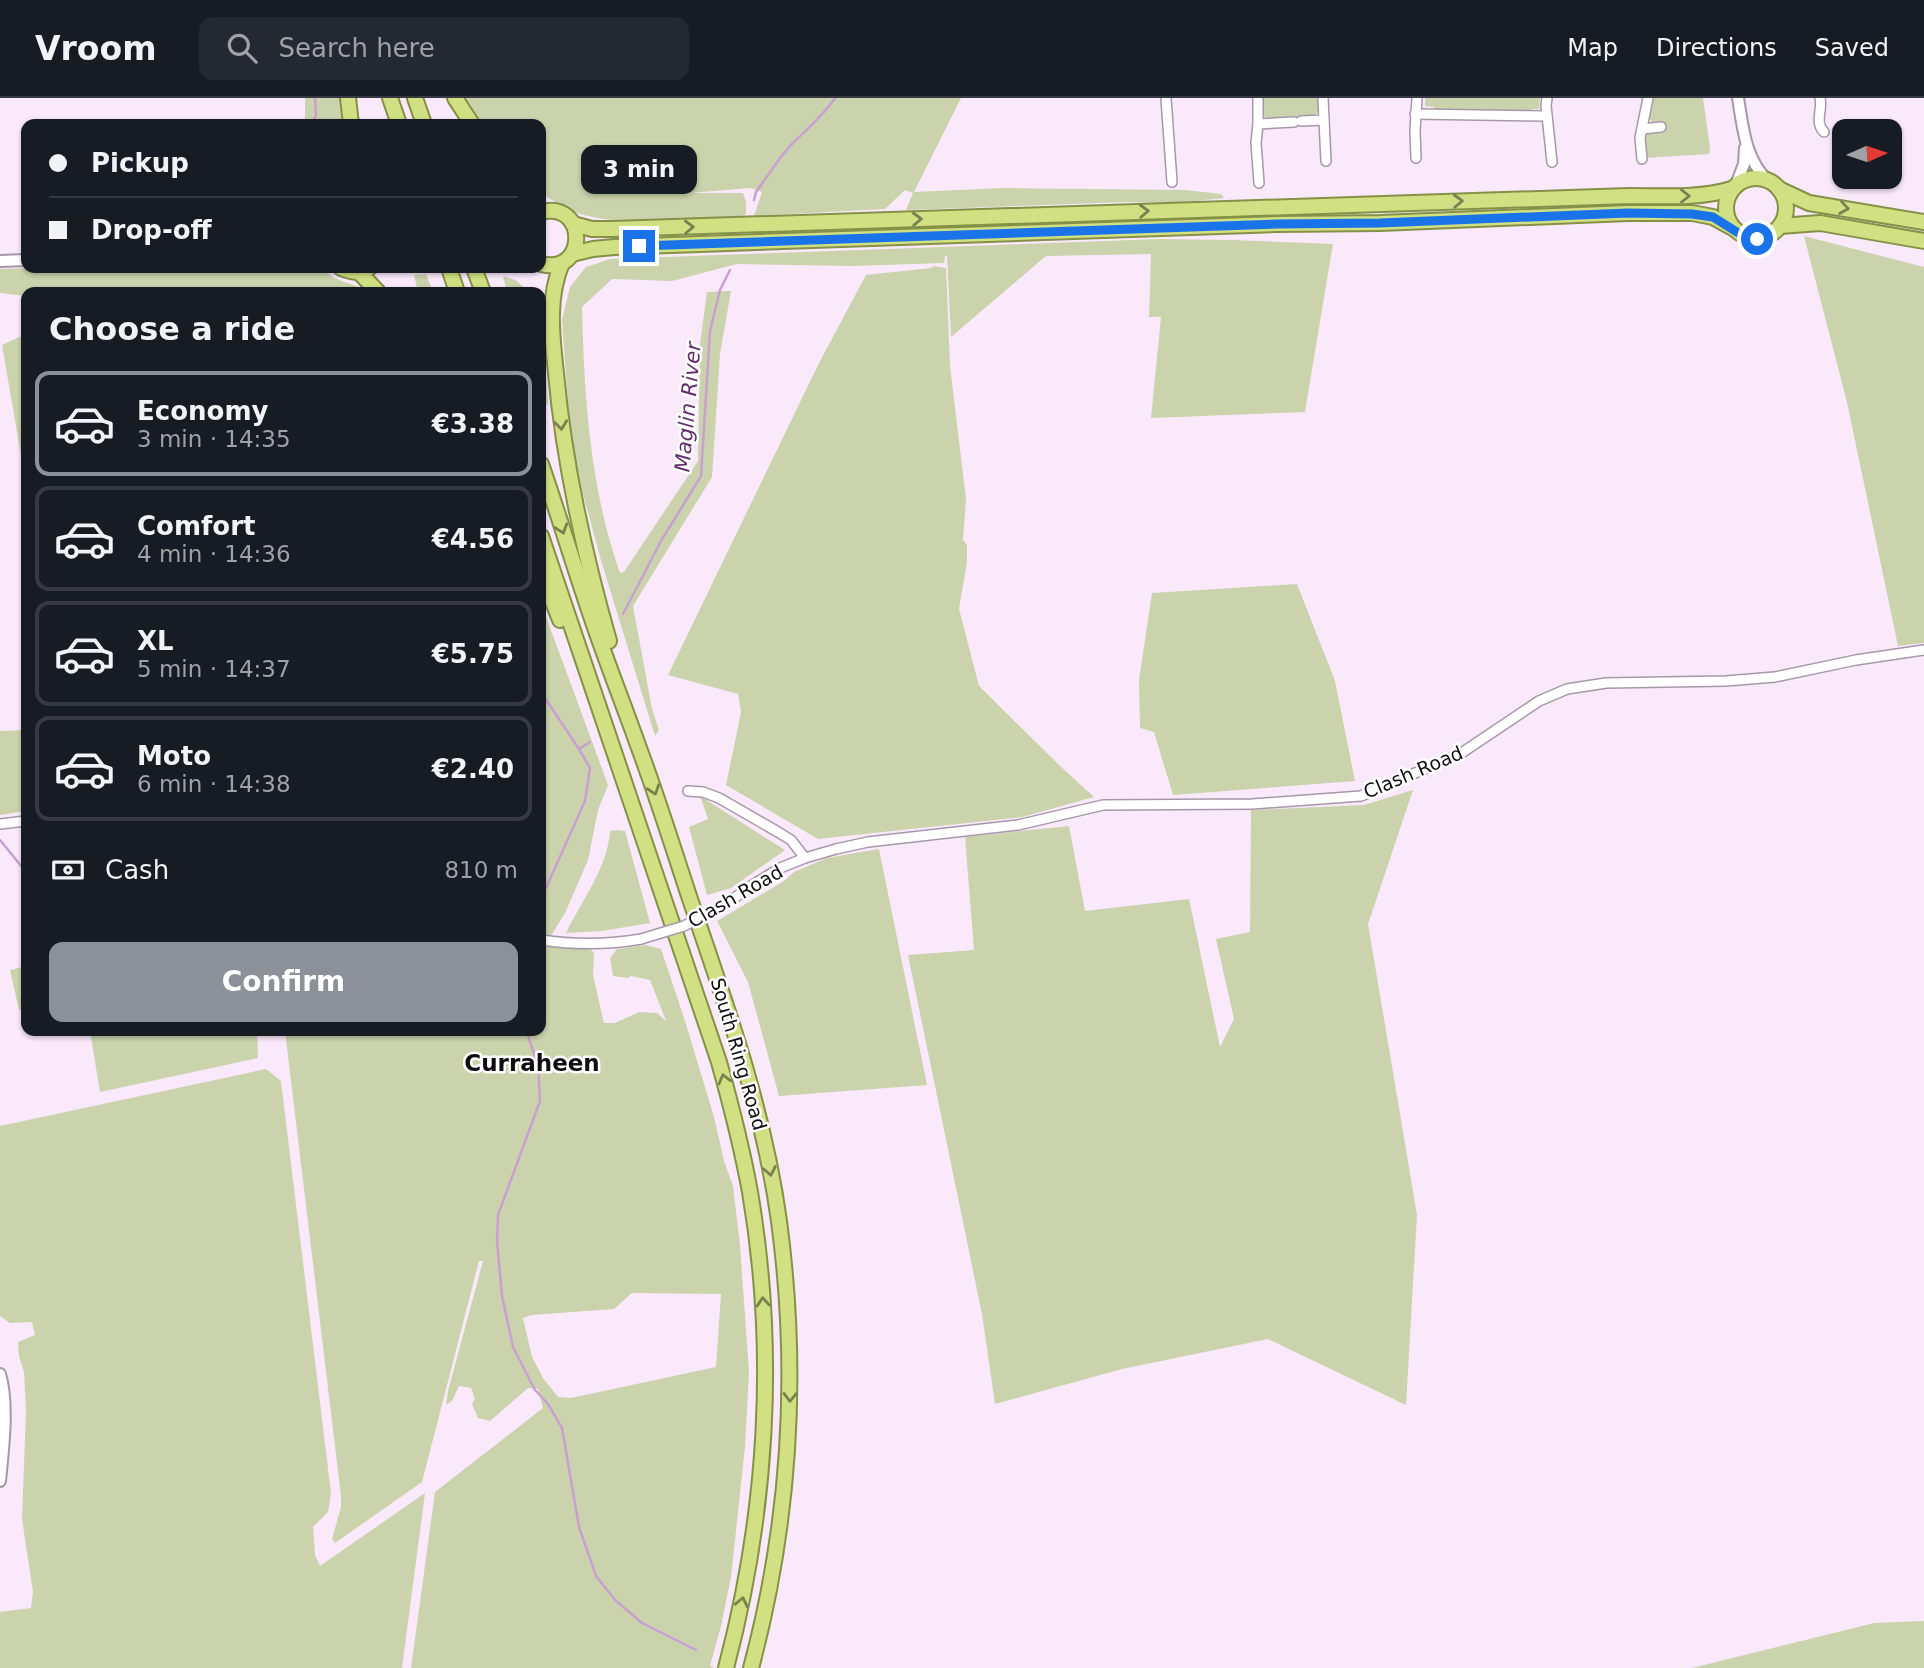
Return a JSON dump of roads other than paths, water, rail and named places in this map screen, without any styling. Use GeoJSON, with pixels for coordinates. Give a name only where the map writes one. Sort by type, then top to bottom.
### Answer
{"type":"FeatureCollection","features":[{"type":"Feature","properties":{"kind":"highway"},"geometry":{"type":"LineString","coordinates":[[348,98],[350,119]]}},
{"type":"Feature","properties":{"kind":"highway"},"geometry":{"type":"LineString","coordinates":[[390,98],[397,119]]}},
{"type":"Feature","properties":{"kind":"highway"},"geometry":{"type":"LineString","coordinates":[[415,98],[422,119]]}},
{"type":"Feature","properties":{"kind":"highway"},"geometry":{"type":"LineString","coordinates":[[456,98],[469,119]]}},
{"type":"Feature","properties":{"kind":"highway"},"geometry":{"type":"LineString","coordinates":[[573,224],[592,229],[625,229],[1629,195],[1694,196],[1711,195],[1752,178],[1774,185],[1810,203],[1924,222]]}},
{"type":"Feature","properties":{"kind":"highway"},"geometry":{"type":"LineString","coordinates":[[546,264],[554,265],[593,248],[627,246],[1628,213],[1713,217],[1748,238],[1757,239],[1774,233],[1785,218],[1784,198],[1774,185]]}},
{"type":"Feature","properties":{"kind":"highway"},"geometry":{"type":"LineString","coordinates":[[1733,229],[1726,213],[1728,196],[1734,187]]}},
{"type":"Feature","properties":{"kind":"highway"},"geometry":{"type":"LineString","coordinates":[[546,210],[562,213],[573,224],[577,239],[555,280],[552,313],[565,453],[591,577],[640,750]]}},
{"type":"Feature","properties":{"kind":"highway"},"geometry":{"type":"LineString","coordinates":[[1780,226],[1820,223],[1924,241]]}},
{"type":"Feature","properties":{"kind":"highway","name":"South Ring Road"},"geometry":{"type":"LineString","coordinates":[[546,479],[742,1055],[764,1138],[779,1220],[788,1314],[789,1434],[780,1531],[751,1668]]}},
{"type":"Feature","properties":{"kind":"highway"},"geometry":{"type":"LineString","coordinates":[[546,551],[614,754]]}},
{"type":"Feature","properties":{"kind":"highway"},"geometry":{"type":"LineString","coordinates":[[546,584],[594,710],[614,754]]}},
{"type":"Feature","properties":{"kind":"highway","name":"South Ring Road"},"geometry":{"type":"LineString","coordinates":[[614,754],[723,1075],[745,1168],[761,1273],[766,1386],[761,1478],[750,1563],[726,1668]]}},
{"type":"Feature","properties":{"kind":"street"},"geometry":{"type":"LineString","coordinates":[[1166,98],[1172,181]]}},
{"type":"Feature","properties":{"kind":"street"},"geometry":{"type":"LineString","coordinates":[[1322,98],[1326,161]]}},
{"type":"Feature","properties":{"kind":"street"},"geometry":{"type":"LineString","coordinates":[[1416,158],[1417,98]]}},
{"type":"Feature","properties":{"kind":"street"},"geometry":{"type":"LineString","coordinates":[[1547,98],[1552,162]]}},
{"type":"Feature","properties":{"kind":"street"},"geometry":{"type":"LineString","coordinates":[[1642,159],[1640,142],[1648,98]]}},
{"type":"Feature","properties":{"kind":"street"},"geometry":{"type":"LineString","coordinates":[[1738,98],[1746,145],[1752,160],[1761,174],[1774,185]]}},
{"type":"Feature","properties":{"kind":"street"},"geometry":{"type":"LineString","coordinates":[[1820,98],[1822,106],[1818,119],[1824,132]]}},
{"type":"Feature","properties":{"kind":"street"},"geometry":{"type":"LineString","coordinates":[[1258,99],[1256,143],[1259,183]]}},
{"type":"Feature","properties":{"kind":"street"},"geometry":{"type":"LineString","coordinates":[[1415,114],[1547,117]]}},
{"type":"Feature","properties":{"kind":"street"},"geometry":{"type":"LineString","coordinates":[[1258,124],[1324,120]]}},
{"type":"Feature","properties":{"kind":"street"},"geometry":{"type":"LineString","coordinates":[[1642,129],[1661,127]]}},
{"type":"Feature","properties":{"kind":"street"},"geometry":{"type":"LineString","coordinates":[[1734,187],[1744,164],[1746,145]]}},
{"type":"Feature","properties":{"kind":"street"},"geometry":{"type":"LineString","coordinates":[[0,261],[21,260]]}},
{"type":"Feature","properties":{"kind":"street","name":"Clash Road"},"geometry":{"type":"LineString","coordinates":[[546,941],[603,944],[641,939],[684,926],[726,904],[765,877],[805,858],[868,842],[1018,825],[1103,805],[1252,804],[1361,796],[1460,754],[1539,701],[1567,690],[1606,683],[1726,681],[1776,677],[1856,660],[1924,650]]}},
{"type":"Feature","properties":{"kind":"street","name":"Clash Road"},"geometry":{"type":"LineString","coordinates":[[688,791],[703,792],[719,798],[791,841],[805,858]]}},
{"type":"Feature","properties":{"kind":"street"},"geometry":{"type":"LineString","coordinates":[[0,824],[21,822]]}},
{"type":"Feature","properties":{"kind":"street"},"geometry":{"type":"LineString","coordinates":[[0,1374],[4,1399],[0,1481]]}},
{"type":"Feature","properties":{"kind":"waterway"},"geometry":{"type":"LineString","coordinates":[[314,119],[315,98]]}},
{"type":"Feature","properties":{"kind":"waterway","name":"Maglin River"},"geometry":{"type":"LineString","coordinates":[[754,200],[756,192],[783,154],[835,98]]}},
{"type":"Feature","properties":{"kind":"waterway","name":"Maglin River"},"geometry":{"type":"LineString","coordinates":[[623,614],[661,541],[701,476],[710,331],[720,290],[730,270]]}},
{"type":"Feature","properties":{"kind":"waterway"},"geometry":{"type":"LineString","coordinates":[[546,700],[579,749]]}},
{"type":"Feature","properties":{"kind":"waterway","name":"Maglin River"},"geometry":{"type":"LineString","coordinates":[[546,888],[585,801],[590,768],[579,749],[590,742]]}},
{"type":"Feature","properties":{"kind":"waterway"},"geometry":{"type":"LineString","coordinates":[[0,840],[21,866]]}},
{"type":"Feature","properties":{"kind":"waterway"},"geometry":{"type":"LineString","coordinates":[[528,1036],[538,1065],[540,1101],[498,1215],[497,1241],[502,1296],[513,1347],[535,1390],[548,1404],[562,1428],[579,1527],[596,1576],[615,1600],[642,1623],[696,1650]]}},
{"type":"Feature","properties":{"kind":"district","name":"Curraheen"},"geometry":{"type":"Point","coordinates":[532,1063]}}]}
